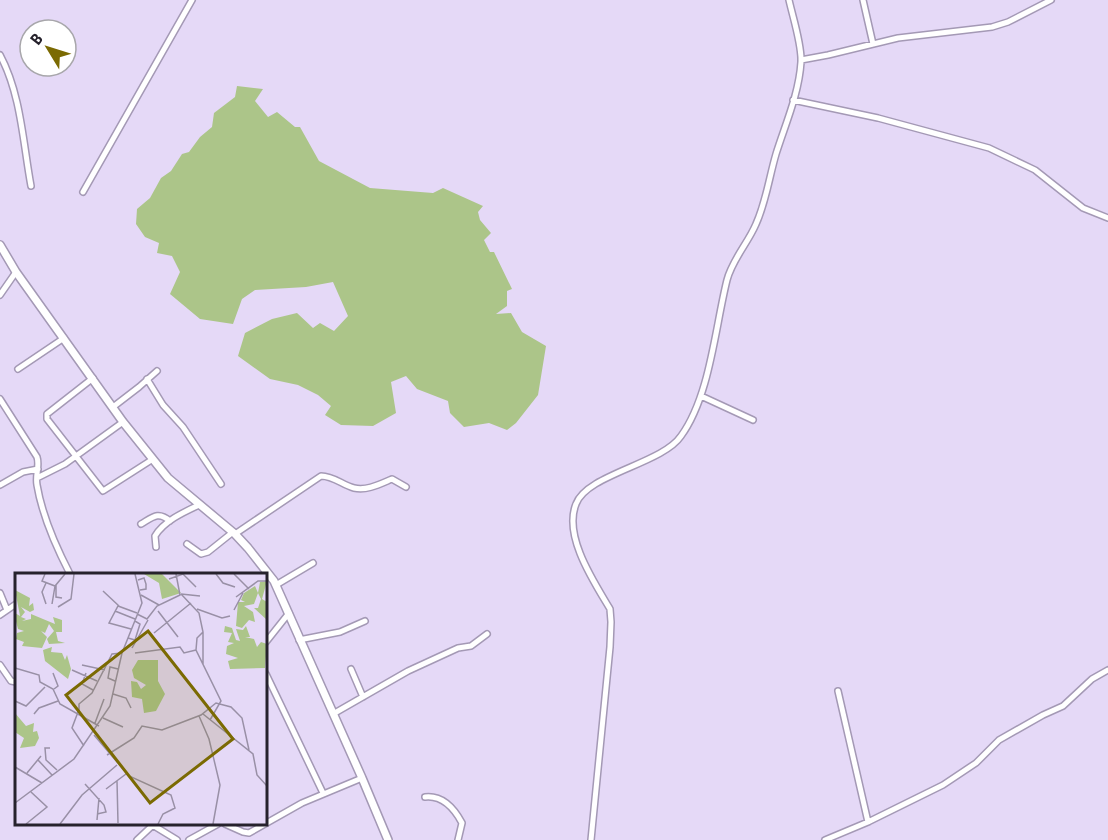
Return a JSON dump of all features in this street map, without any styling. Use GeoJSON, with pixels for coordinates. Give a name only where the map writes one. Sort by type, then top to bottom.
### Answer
{"type":"FeatureCollection","features":[{"type":"Feature","properties":{"kind":"street"},"geometry":{"type":"LineString","coordinates":[[83,192],[192,0]]}},
{"type":"Feature","properties":{"kind":"street"},"geometry":{"type":"LineString","coordinates":[[591,840],[610,647],[611,615],[580,552],[574,531],[574,511],[577,500],[596,485],[651,458],[677,441],[686,430],[700,396],[728,278],[759,218],[793,100],[801,60],[789,0]]}},
{"type":"Feature","properties":{"kind":"street"},"geometry":{"type":"LineString","coordinates":[[863,0],[873,44]]}},
{"type":"Feature","properties":{"kind":"street"},"geometry":{"type":"LineString","coordinates":[[801,60],[898,38],[992,27],[1008,22],[1052,0]]}},
{"type":"Feature","properties":{"kind":"street"},"geometry":{"type":"LineString","coordinates":[[0,55],[9,74],[16,100],[31,186]]}},
{"type":"Feature","properties":{"kind":"street"},"geometry":{"type":"LineString","coordinates":[[793,100],[878,118],[989,148],[1035,170],[1083,208],[1108,218]]}},
{"type":"Feature","properties":{"kind":"street"},"geometry":{"type":"LineString","coordinates":[[0,245],[16,272],[123,422],[168,478],[234,533],[276,585],[388,840]]}},
{"type":"Feature","properties":{"kind":"street"},"geometry":{"type":"LineString","coordinates":[[0,295],[16,272]]}},
{"type":"Feature","properties":{"kind":"street"},"geometry":{"type":"LineString","coordinates":[[18,369],[64,338]]}},
{"type":"Feature","properties":{"kind":"street"},"geometry":{"type":"LineString","coordinates":[[113,406],[157,371]]}},
{"type":"Feature","properties":{"kind":"street"},"geometry":{"type":"LineString","coordinates":[[93,378],[46,416],[104,491],[153,459]]}},
{"type":"Feature","properties":{"kind":"street"},"geometry":{"type":"LineString","coordinates":[[147,379],[163,405],[183,427],[221,484]]}},
{"type":"Feature","properties":{"kind":"street"},"geometry":{"type":"LineString","coordinates":[[700,396],[753,420]]}},
{"type":"Feature","properties":{"kind":"street"},"geometry":{"type":"LineString","coordinates":[[0,399],[33,449],[38,461],[37,484],[44,511],[69,573]]}},
{"type":"Feature","properties":{"kind":"street"},"geometry":{"type":"LineString","coordinates":[[37,478],[54,471],[123,422]]}},
{"type":"Feature","properties":{"kind":"street"},"geometry":{"type":"LineString","coordinates":[[0,485],[23,472],[38,470]]}},
{"type":"Feature","properties":{"kind":"street"},"geometry":{"type":"LineString","coordinates":[[187,544],[201,554],[207,552],[321,476],[330,477],[353,488],[365,489],[392,479],[406,487]]}},
{"type":"Feature","properties":{"kind":"street"},"geometry":{"type":"LineString","coordinates":[[156,546],[155,536],[170,521],[199,505]]}},
{"type":"Feature","properties":{"kind":"street"},"geometry":{"type":"LineString","coordinates":[[141,524],[159,515],[163,515],[170,521]]}},
{"type":"Feature","properties":{"kind":"street"},"geometry":{"type":"LineString","coordinates":[[276,585],[313,563]]}},
{"type":"Feature","properties":{"kind":"street"},"geometry":{"type":"LineString","coordinates":[[0,593],[7,610]]}},
{"type":"Feature","properties":{"kind":"street"},"geometry":{"type":"LineString","coordinates":[[0,615],[15,605]]}},
{"type":"Feature","properties":{"kind":"street"},"geometry":{"type":"LineString","coordinates":[[267,641],[289,613]]}},
{"type":"Feature","properties":{"kind":"street"},"geometry":{"type":"LineString","coordinates":[[299,640],[340,632],[365,621]]}},
{"type":"Feature","properties":{"kind":"street"},"geometry":{"type":"LineString","coordinates":[[333,714],[408,671],[458,648],[471,646],[487,634]]}},
{"type":"Feature","properties":{"kind":"street"},"geometry":{"type":"LineString","coordinates":[[0,665],[11,681],[15,682]]}},
{"type":"Feature","properties":{"kind":"street"},"geometry":{"type":"LineString","coordinates":[[351,669],[363,697]]}},
{"type":"Feature","properties":{"kind":"street"},"geometry":{"type":"LineString","coordinates":[[825,840],[910,802],[960,774],[999,741],[1042,715],[1063,706],[1092,679],[1108,670]]}},
{"type":"Feature","properties":{"kind":"street"},"geometry":{"type":"LineString","coordinates":[[267,676],[323,793]]}},
{"type":"Feature","properties":{"kind":"street"},"geometry":{"type":"LineString","coordinates":[[838,691],[868,822]]}},
{"type":"Feature","properties":{"kind":"street"},"geometry":{"type":"LineString","coordinates":[[267,823],[323,793],[362,778]]}},
{"type":"Feature","properties":{"kind":"street"},"geometry":{"type":"LineString","coordinates":[[424,797],[431,796],[450,805],[462,823],[458,840]]}},
{"type":"Feature","properties":{"kind":"street"},"geometry":{"type":"LineString","coordinates":[[136,840],[151,825]]}},
{"type":"Feature","properties":{"kind":"street"},"geometry":{"type":"LineString","coordinates":[[154,825],[177,840]]}},
{"type":"Feature","properties":{"kind":"street"},"geometry":{"type":"LineString","coordinates":[[189,840],[216,825]]}},
{"type":"Feature","properties":{"kind":"street"},"geometry":{"type":"LineString","coordinates":[[227,825],[249,833],[263,825]]}},
{"type":"Feature","properties":{"kind":"green space"},"geometry":{"type":"Polygon","coordinates":[[[237,86],[263,89],[255,101],[268,117],[277,112],[295,127],[300,127],[319,161],[370,188],[433,193],[443,188],[483,206],[478,212],[480,220],[491,233],[484,240],[490,252],[494,252],[512,289],[507,291],[507,306],[496,314],[511,313],[522,332],[546,346],[538,395],[516,423],[507,430],[489,423],[464,427],[450,413],[448,401],[417,389],[406,376],[391,382],[396,413],[373,426],[341,425],[325,415],[331,406],[318,395],[298,385],[270,379],[238,356],[245,333],[272,319],[297,313],[313,328],[320,323],[334,331],[348,316],[333,282],[306,287],[255,290],[242,299],[233,324],[200,319],[170,294],[180,272],[172,256],[157,253],[159,243],[145,237],[136,224],[137,209],[150,198],[161,178],[171,171],[182,154],[189,152],[200,137],[212,127],[214,113],[235,97],[237,86]]]}}]}
